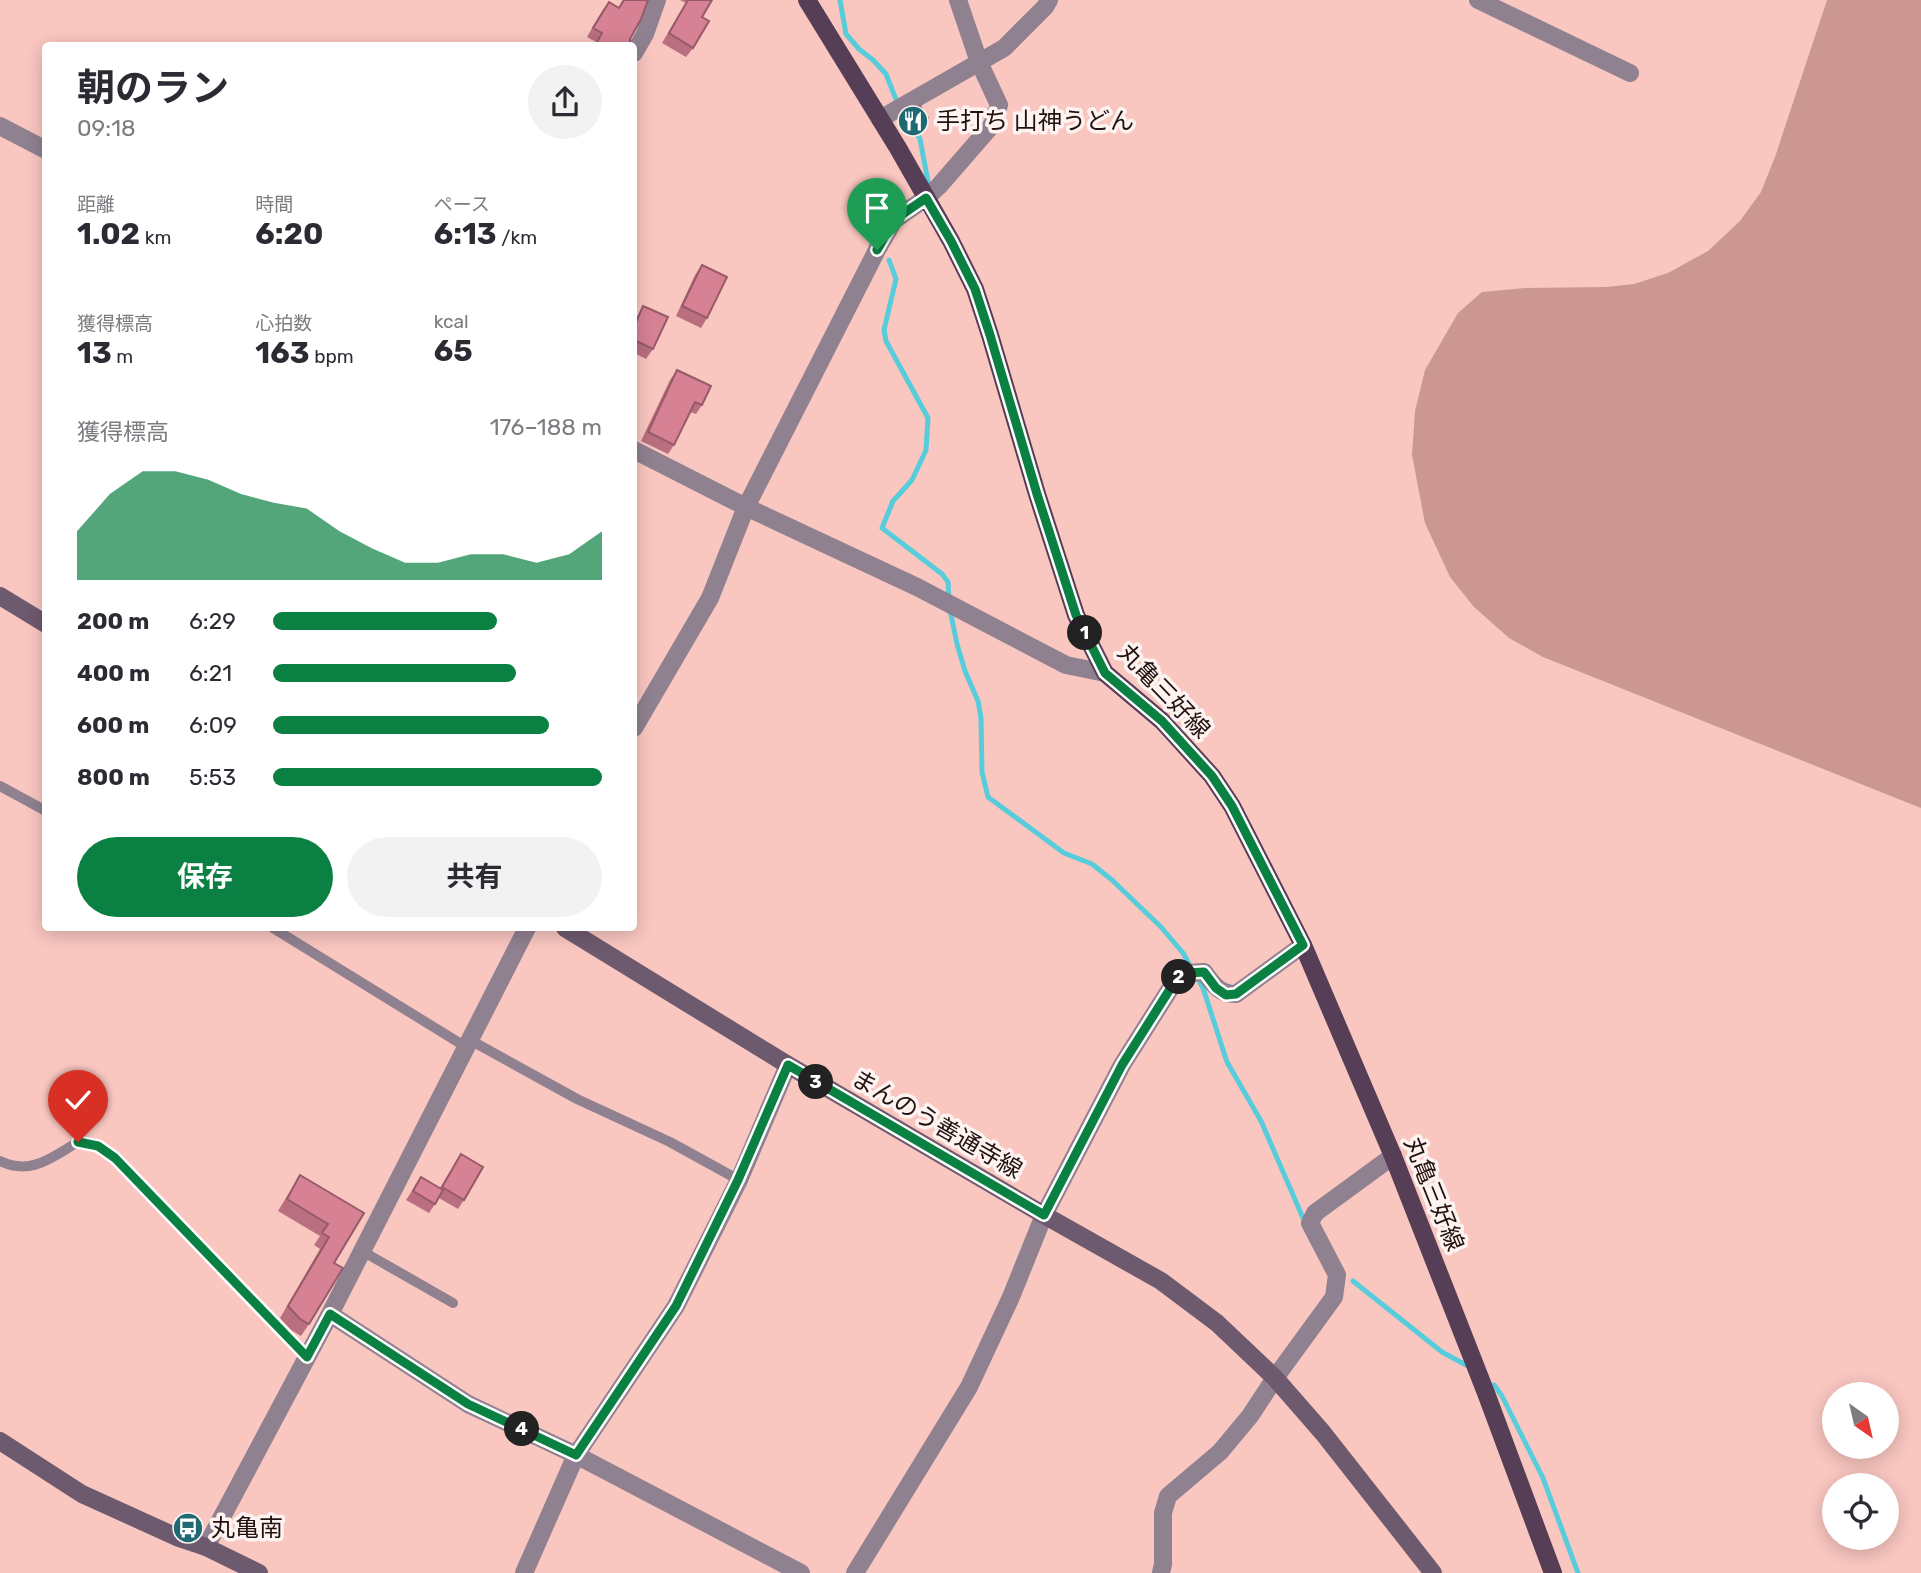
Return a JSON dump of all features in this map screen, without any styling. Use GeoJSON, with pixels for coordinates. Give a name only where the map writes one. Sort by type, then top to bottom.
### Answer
{"type":"FeatureCollection","features":[{"type":"Feature","properties":{"kind":"main road","name":"丸亀三好線"},"geometry":{"type":"LineString","coordinates":[[807,0],[885,116],[975,289],[1076,615],[1105,673],[1162,721],[1212,776],[1232,806],[1303,945],[1393,1156],[1553,1573]]}},
{"type":"Feature","properties":{"kind":"main road"},"geometry":{"type":"LineString","coordinates":[[0,596],[42,622]]}},
{"type":"Feature","properties":{"kind":"main road","name":"まんのう善通寺線"},"geometry":{"type":"LineString","coordinates":[[570,931],[788,1065],[1161,1281],[1217,1323],[1275,1378],[1323,1433],[1433,1573]]}},
{"type":"Feature","properties":{"kind":"main road"},"geometry":{"type":"LineString","coordinates":[[0,1441],[82,1493],[259,1573]]}},
{"type":"Feature","properties":{"kind":"street"},"geometry":{"type":"LineString","coordinates":[[637,49],[657,0]]}},
{"type":"Feature","properties":{"kind":"street"},"geometry":{"type":"LineString","coordinates":[[637,723],[710,598],[746,507],[894,220],[939,186],[992,125],[999,105],[979,62],[958,0]]}},
{"type":"Feature","properties":{"kind":"street"},"geometry":{"type":"LineString","coordinates":[[885,116],[1004,48],[1049,0]]}},
{"type":"Feature","properties":{"kind":"street"},"geometry":{"type":"LineString","coordinates":[[1478,0],[1630,73]]}},
{"type":"Feature","properties":{"kind":"street"},"geometry":{"type":"LineString","coordinates":[[0,126],[42,148]]}},
{"type":"Feature","properties":{"kind":"street"},"geometry":{"type":"LineString","coordinates":[[637,452],[746,507],[938,597],[1066,665],[1105,673]]}},
{"type":"Feature","properties":{"kind":"street"},"geometry":{"type":"LineString","coordinates":[[206,1547],[330,1314],[525,931]]}},
{"type":"Feature","properties":{"kind":"street"},"geometry":{"type":"LineString","coordinates":[[855,1573],[969,1387],[1011,1297],[1044,1215],[1122,1065],[1177,978],[1187,973],[1204,972],[1216,988],[1226,995],[1236,994],[1303,945]]}},
{"type":"Feature","properties":{"kind":"street"},"geometry":{"type":"LineString","coordinates":[[524,1573],[576,1455],[676,1306],[738,1180],[788,1065]]}},
{"type":"Feature","properties":{"kind":"street"},"geometry":{"type":"LineString","coordinates":[[1161,1573],[1163,1513],[1168,1496],[1220,1452],[1250,1416],[1334,1297],[1337,1275],[1310,1223],[1315,1213],[1393,1156]]}},
{"type":"Feature","properties":{"kind":"street"},"geometry":{"type":"LineString","coordinates":[[330,1314],[468,1404],[576,1455],[801,1573]]}},
{"type":"Feature","properties":{"kind":"lane"},"geometry":{"type":"LineString","coordinates":[[0,786],[42,809]]}},
{"type":"Feature","properties":{"kind":"lane"},"geometry":{"type":"LineString","coordinates":[[278,931],[468,1044],[670,1142],[738,1180]]}},
{"type":"Feature","properties":{"kind":"lane"},"geometry":{"type":"LineString","coordinates":[[0,1161],[9,1166],[26,1168],[78,1142],[98,1146],[115,1158],[307,1357]]}},
{"type":"Feature","properties":{"kind":"lane"},"geometry":{"type":"LineString","coordinates":[[362,1251],[453,1303]]}},
{"type":"Feature","properties":{"kind":"shaded area"},"geometry":{"type":"Polygon","coordinates":[[[1827,0],[1921,0],[1921,808],[1543,657],[1509,638],[1474,607],[1450,577],[1425,523],[1412,455],[1415,411],[1425,370],[1458,313],[1482,292],[1634,284],[1668,273],[1708,251],[1740,221],[1761,192],[1775,157],[1827,0]]]}},
{"type":"Feature","properties":{"kind":"building"},"geometry":{"type":"Polygon","coordinates":[[[624,0],[648,0],[630,42],[597,42],[602,33],[593,28],[609,2],[619,8],[624,0]]]}},
{"type":"Feature","properties":{"kind":"building"},"geometry":{"type":"Polygon","coordinates":[[[688,0],[712,0],[702,17],[709,21],[693,48],[669,33],[688,0]]]}},
{"type":"Feature","properties":{"kind":"building"},"geometry":{"type":"Polygon","coordinates":[[[920,106],[928,118],[913,128],[905,115],[920,106]]]}},
{"type":"Feature","properties":{"kind":"building"},"geometry":{"type":"Polygon","coordinates":[[[702,265],[727,277],[707,318],[682,306],[702,265]]]}},
{"type":"Feature","properties":{"kind":"building"},"geometry":{"type":"Polygon","coordinates":[[[643,306],[668,317],[653,349],[637,341],[637,320],[643,306]]]}},
{"type":"Feature","properties":{"kind":"building"},"geometry":{"type":"Polygon","coordinates":[[[677,370],[711,386],[702,405],[695,402],[674,445],[648,432],[677,370]]]}},
{"type":"Feature","properties":{"kind":"building"},"geometry":{"type":"Polygon","coordinates":[[[461,1154],[483,1167],[464,1200],[442,1187],[461,1154]]]}},
{"type":"Feature","properties":{"kind":"building"},"geometry":{"type":"Polygon","coordinates":[[[300,1175],[364,1213],[334,1263],[343,1268],[309,1324],[288,1306],[329,1237],[322,1233],[328,1224],[287,1199],[300,1175]]]}},
{"type":"Feature","properties":{"kind":"building"},"geometry":{"type":"Polygon","coordinates":[[[421,1177],[443,1190],[435,1204],[413,1191],[421,1177]]]}},
{"type":"Feature","properties":{"kind":"waterway"},"geometry":{"type":"LineString","coordinates":[[840,0],[846,34],[886,74],[895,97],[920,139],[929,187]]}},
{"type":"Feature","properties":{"kind":"waterway"},"geometry":{"type":"LineString","coordinates":[[889,260],[896,279],[884,330],[886,341],[928,418],[926,450],[912,480],[893,501],[882,528],[942,574],[948,582],[949,600]]}},
{"type":"Feature","properties":{"kind":"waterway"},"geometry":{"type":"LineString","coordinates":[[950,610],[965,671],[978,701],[982,772],[988,797],[1064,853],[1092,864],[1112,880],[1161,927],[1183,953],[1192,969]]}},
{"type":"Feature","properties":{"kind":"waterway"},"geometry":{"type":"LineString","coordinates":[[1197,977],[1227,1062],[1261,1121],[1303,1218]]}},
{"type":"Feature","properties":{"kind":"waterway"},"geometry":{"type":"LineString","coordinates":[[1353,1281],[1442,1352],[1466,1365]]}},
{"type":"Feature","properties":{"kind":"waterway"},"geometry":{"type":"LineString","coordinates":[[1494,1385],[1543,1478],[1578,1573]]}},
{"type":"Feature","properties":{"kind":"place","name":"手打ち 山神うどん"},"geometry":{"type":"Point","coordinates":[913,121]}},
{"type":"Feature","properties":{"kind":"place","name":"丸亀南"},"geometry":{"type":"Point","coordinates":[188,1528]}},
{"type":"Feature","properties":{"kind":"route"},"geometry":{"type":"LineString","coordinates":[[78,1142],[98,1146],[115,1158],[307,1357],[330,1314],[468,1404],[576,1455],[676,1306],[738,1180],[788,1065],[1044,1215],[1122,1065],[1177,978],[1187,973],[1204,972],[1216,988],[1226,995],[1236,994],[1303,945],[1232,806],[1212,776],[1162,721],[1105,673],[1076,615],[975,289],[926,198],[894,220],[877,250]]}}]}
